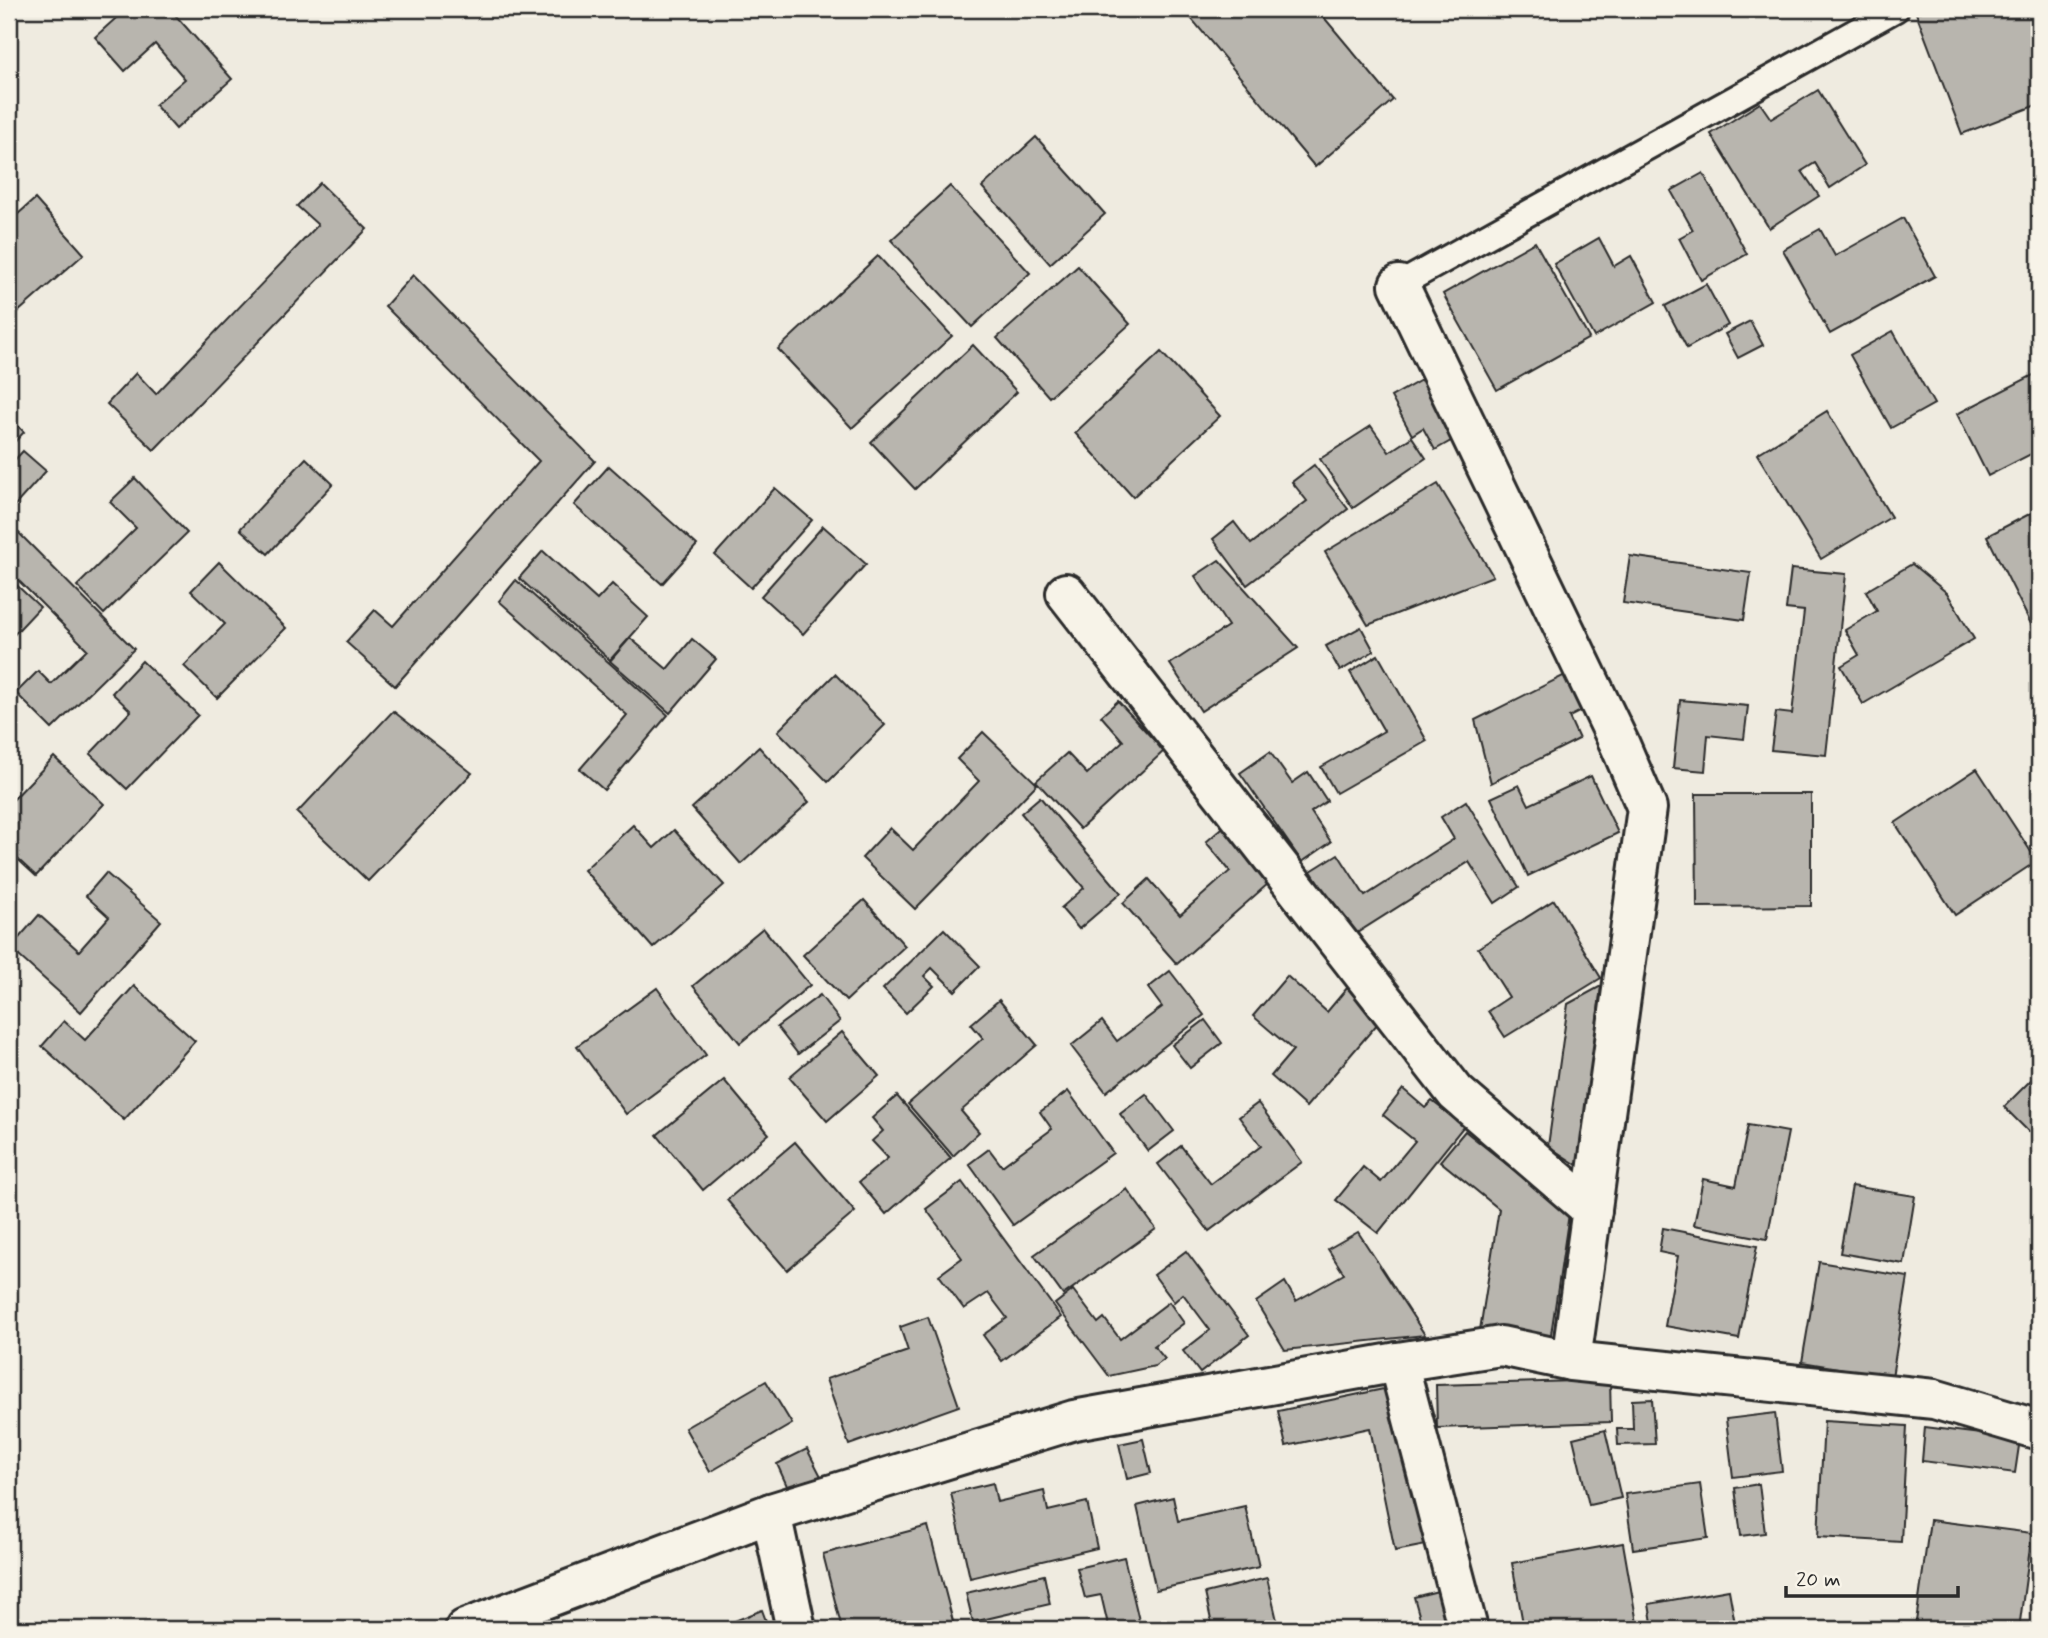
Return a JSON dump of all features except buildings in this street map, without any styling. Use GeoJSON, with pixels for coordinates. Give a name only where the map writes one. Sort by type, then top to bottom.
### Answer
{"type":"FeatureCollection","features":[{"type":"Feature","properties":{"kind":"street"},"geometry":{"type":"LineString","coordinates":[[1399,285],[1620,745],[1647,808],[1571,1361]]}},
{"type":"Feature","properties":{"kind":"street"},"geometry":{"type":"LineString","coordinates":[[1066,593],[1456,1093],[1592,1210]]}},
{"type":"Feature","properties":{"kind":"street"},"geometry":{"type":"LineString","coordinates":[[472,1628],[771,1513],[1074,1420],[1501,1346],[1571,1361],[1934,1399],[2039,1430]]}},
{"type":"Feature","properties":{"kind":"street"},"geometry":{"type":"LineString","coordinates":[[1398,1362],[1468,1629]]}},
{"type":"Feature","properties":{"kind":"street"},"geometry":{"type":"LineString","coordinates":[[771,1513],[796,1629]]}},
{"type":"Feature","properties":{"kind":"lane"},"geometry":{"type":"LineString","coordinates":[[1399,285],[1896,9]]}}]}
